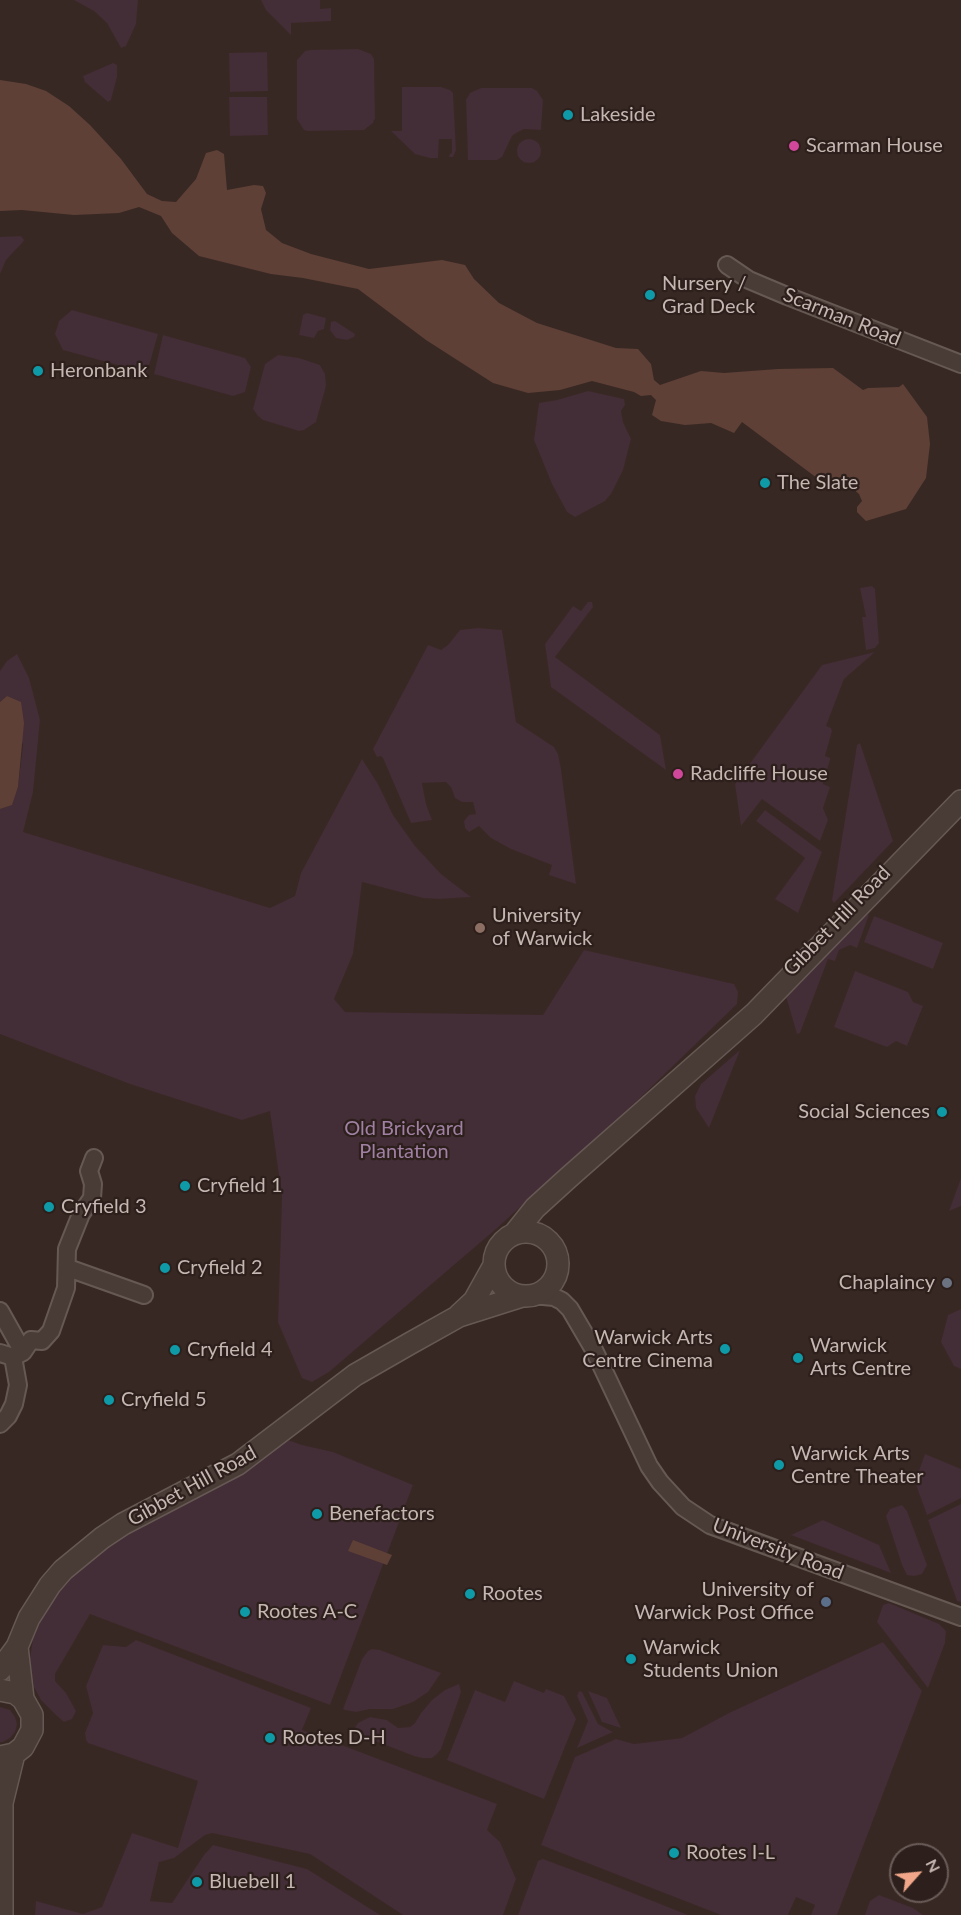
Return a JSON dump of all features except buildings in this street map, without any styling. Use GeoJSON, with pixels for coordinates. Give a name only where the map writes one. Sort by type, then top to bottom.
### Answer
{"type":"FeatureCollection","features":[{"type":"Feature","properties":{"kind":"street","name":"Scarman Road"},"geometry":{"type":"LineString","coordinates":[[727,265],[749,280],[961,364]]}},
{"type":"Feature","properties":{"kind":"street","name":"Gibbet Hill Road"},"geometry":{"type":"LineString","coordinates":[[516,1233],[535,1208],[713,1049],[961,793]]}},
{"type":"Feature","properties":{"kind":"street","name":"Gibbet Hill Road"},"geometry":{"type":"LineString","coordinates":[[713,1049],[725,1042],[754,1014],[961,801]]}},
{"type":"Feature","properties":{"kind":"street"},"geometry":{"type":"LineString","coordinates":[[12,1354],[31,1340],[42,1341],[51,1331],[66,1288],[67,1249],[81,1214],[92,1198],[93,1184],[89,1171],[94,1158]]}},
{"type":"Feature","properties":{"kind":"street","name":"Gibbet Hill Road"},"geometry":{"type":"LineString","coordinates":[[549,1241],[549,1218],[560,1186]]}},
{"type":"Feature","properties":{"kind":"street"},"geometry":{"type":"LineString","coordinates":[[534,1232],[549,1241],[556,1255],[558,1263],[555,1278],[543,1291],[527,1296],[512,1292],[502,1284],[493,1267],[495,1256],[501,1247],[516,1233],[534,1232]]}},
{"type":"Feature","properties":{"kind":"street","name":"Gibbet Hill Road"},"geometry":{"type":"LineString","coordinates":[[459,1316],[474,1301],[493,1267]]}},
{"type":"Feature","properties":{"kind":"street"},"geometry":{"type":"LineString","coordinates":[[68,1268],[144,1294]]}},
{"type":"Feature","properties":{"kind":"street","name":"Gibbet Hill Road"},"geometry":{"type":"LineString","coordinates":[[0,1670],[16,1647],[29,1618],[51,1585],[63,1570],[82,1553],[123,1524],[238,1464],[355,1376],[459,1316],[527,1296]]}},
{"type":"Feature","properties":{"kind":"street","name":"University Road"},"geometry":{"type":"LineString","coordinates":[[527,1296],[554,1297],[570,1309],[594,1350],[650,1466],[672,1496],[696,1516],[762,1545],[961,1617]]}},
{"type":"Feature","properties":{"kind":"street"},"geometry":{"type":"LineString","coordinates":[[0,1311],[18,1386],[14,1404],[8,1416],[0,1424]]}},
{"type":"Feature","properties":{"kind":"street"},"geometry":{"type":"LineString","coordinates":[[2,1915],[1,1801],[7,1755],[27,1743],[32,1730],[32,1715],[23,1699],[16,1647]]}},
{"type":"Feature","properties":{"kind":"street"},"geometry":{"type":"LineString","coordinates":[[0,1689],[15,1693],[23,1699]]}},
{"type":"Feature","properties":{"kind":"green space"},"geometry":{"type":"Polygon","coordinates":[[[74,0],[138,0],[136,24],[126,46],[121,48],[107,23],[94,11],[74,0]]]}},
{"type":"Feature","properties":{"kind":"green space"},"geometry":{"type":"Polygon","coordinates":[[[261,0],[320,0],[320,9],[331,8],[331,21],[291,23],[291,35],[266,10],[261,0]]]}},
{"type":"Feature","properties":{"kind":"green space"},"geometry":{"type":"Polygon","coordinates":[[[358,49],[371,54],[374,59],[375,118],[373,123],[364,130],[304,130],[297,119],[297,60],[305,51],[310,50],[358,49]]]}},
{"type":"Feature","properties":{"kind":"green space"},"geometry":{"type":"Polygon","coordinates":[[[267,52],[268,91],[230,92],[229,53],[267,52]]]}},
{"type":"Feature","properties":{"kind":"green space"},"geometry":{"type":"Polygon","coordinates":[[[113,63],[117,65],[117,77],[111,100],[108,102],[85,82],[83,76],[113,63]]]}},
{"type":"Feature","properties":{"kind":"green space"},"geometry":{"type":"Polygon","coordinates":[[[402,87],[441,87],[453,93],[456,150],[453,157],[449,157],[452,153],[452,139],[439,139],[438,158],[430,158],[415,154],[391,131],[402,131],[402,87]]]}},
{"type":"Feature","properties":{"kind":"green space"},"geometry":{"type":"Polygon","coordinates":[[[481,88],[532,88],[543,100],[541,130],[524,129],[516,133],[512,136],[502,157],[497,160],[468,160],[466,100],[470,93],[481,88]]]}},
{"type":"Feature","properties":{"kind":"green space"},"geometry":{"type":"Polygon","coordinates":[[[229,97],[267,97],[268,135],[230,136],[229,97]]]}},
{"type":"Feature","properties":{"kind":"green space"},"geometry":{"type":"Polygon","coordinates":[[[529,139],[538,142],[541,151],[538,160],[529,163],[520,160],[517,151],[520,142],[529,139]]]}},
{"type":"Feature","properties":{"kind":"green space"},"geometry":{"type":"Polygon","coordinates":[[[21,236],[23,242],[6,260],[0,274],[0,237],[21,236]]]}},
{"type":"Feature","properties":{"kind":"green space"},"geometry":{"type":"Polygon","coordinates":[[[72,310],[158,334],[147,373],[63,350],[55,334],[59,321],[72,310]]]}},
{"type":"Feature","properties":{"kind":"green space"},"geometry":{"type":"Polygon","coordinates":[[[307,313],[326,318],[324,329],[318,331],[314,338],[299,335],[303,315],[307,313]]]}},
{"type":"Feature","properties":{"kind":"green space"},"geometry":{"type":"Polygon","coordinates":[[[335,321],[355,334],[354,337],[347,340],[336,338],[330,330],[331,322],[335,321]]]}},
{"type":"Feature","properties":{"kind":"green space"},"geometry":{"type":"Polygon","coordinates":[[[163,335],[245,358],[251,367],[245,392],[233,396],[154,374],[163,335]]]}},
{"type":"Feature","properties":{"kind":"green space"},"geometry":{"type":"Polygon","coordinates":[[[278,355],[299,358],[320,365],[325,374],[326,386],[316,422],[304,430],[299,431],[263,420],[253,409],[265,364],[278,355]]]}},
{"type":"Feature","properties":{"kind":"green space"},"geometry":{"type":"Polygon","coordinates":[[[588,391],[624,399],[625,405],[621,411],[623,422],[631,439],[623,470],[611,494],[605,501],[575,517],[567,512],[552,484],[534,440],[539,403],[588,391]]]}},
{"type":"Feature","properties":{"kind":"green space"},"geometry":{"type":"Polygon","coordinates":[[[872,586],[875,589],[879,643],[875,648],[866,650],[862,617],[866,617],[860,588],[872,586]]]}},
{"type":"Feature","properties":{"kind":"green space"},"geometry":{"type":"Polygon","coordinates":[[[588,602],[592,602],[593,607],[555,657],[660,735],[666,770],[551,687],[545,644],[573,606],[581,611],[588,602]]]}},
{"type":"Feature","properties":{"kind":"green space"},"geometry":{"type":"Polygon","coordinates":[[[478,628],[502,630],[516,722],[554,747],[558,754],[576,884],[549,875],[552,865],[511,849],[491,838],[479,826],[469,832],[465,828],[464,821],[469,815],[476,814],[473,802],[462,802],[455,798],[451,787],[446,782],[422,783],[432,820],[411,823],[383,758],[377,757],[373,749],[428,645],[441,650],[460,630],[478,628]]]}},
{"type":"Feature","properties":{"kind":"green space"},"geometry":{"type":"Polygon","coordinates":[[[875,652],[844,679],[826,726],[832,731],[825,756],[830,760],[823,784],[830,787],[823,808],[828,820],[820,841],[762,799],[741,826],[735,784],[822,665],[875,652]]]}},
{"type":"Feature","properties":{"kind":"green space","name":"Old Brickyard Plantation"},"geometry":{"type":"Polygon","coordinates":[[[17,654],[29,678],[40,720],[33,792],[23,832],[270,908],[295,896],[301,873],[362,759],[378,784],[393,815],[415,846],[441,874],[471,897],[423,898],[362,882],[353,954],[334,999],[345,1012],[543,1015],[584,950],[734,984],[738,992],[737,1004],[640,1098],[496,1229],[329,1372],[312,1382],[302,1378],[278,1322],[282,1197],[270,1111],[242,1120],[130,1084],[0,1034],[0,809],[12,804],[18,787],[23,745],[7,696],[0,702],[0,671],[7,661],[17,654]]]}},
{"type":"Feature","properties":{"kind":"green space"},"geometry":{"type":"Polygon","coordinates":[[[860,743],[893,841],[834,903],[832,900],[857,745],[860,743]]]}},
{"type":"Feature","properties":{"kind":"green space"},"geometry":{"type":"Polygon","coordinates":[[[765,810],[822,852],[798,913],[775,899],[805,858],[756,821],[765,810]]]}},
{"type":"Feature","properties":{"kind":"green space"},"geometry":{"type":"Polygon","coordinates":[[[865,914],[869,915],[857,948],[850,945],[839,950],[835,961],[828,959],[800,1033],[797,1034],[785,993],[865,914]]]}},
{"type":"Feature","properties":{"kind":"green space"},"geometry":{"type":"Polygon","coordinates":[[[874,916],[943,943],[933,969],[864,942],[874,916]]]}},
{"type":"Feature","properties":{"kind":"green space"},"geometry":{"type":"Polygon","coordinates":[[[855,971],[908,992],[913,1002],[923,1006],[907,1046],[896,1041],[887,1047],[834,1027],[855,971]]]}},
{"type":"Feature","properties":{"kind":"green space"},"geometry":{"type":"Polygon","coordinates":[[[740,1050],[709,1128],[696,1108],[695,1096],[701,1084],[740,1050]]]}},
{"type":"Feature","properties":{"kind":"green space"},"geometry":{"type":"Polygon","coordinates":[[[961,1178],[961,1206],[949,1211],[961,1178]]]}},
{"type":"Feature","properties":{"kind":"green space"},"geometry":{"type":"Polygon","coordinates":[[[961,1309],[961,1369],[954,1366],[941,1342],[948,1315],[961,1309]]]}},
{"type":"Feature","properties":{"kind":"green space"},"geometry":{"type":"Polygon","coordinates":[[[288,1440],[333,1452],[413,1485],[330,1705],[90,1614],[55,1674],[55,1681],[66,1693],[76,1711],[72,1719],[64,1722],[41,1700],[34,1687],[30,1658],[33,1639],[46,1609],[60,1589],[74,1574],[122,1535],[232,1478],[288,1440]]]}},
{"type":"Feature","properties":{"kind":"green space"},"geometry":{"type":"Polygon","coordinates":[[[925,1454],[961,1469],[961,1498],[927,1515],[915,1482],[925,1454]]]}},
{"type":"Feature","properties":{"kind":"green space"},"geometry":{"type":"Polygon","coordinates":[[[961,1504],[961,1602],[957,1601],[928,1520],[961,1504]]]}},
{"type":"Feature","properties":{"kind":"green space"},"geometry":{"type":"Polygon","coordinates":[[[902,1505],[907,1511],[927,1565],[922,1574],[914,1576],[907,1575],[902,1565],[886,1516],[890,1509],[902,1505]]]}},
{"type":"Feature","properties":{"kind":"green space"},"geometry":{"type":"Polygon","coordinates":[[[823,1520],[879,1545],[891,1573],[791,1535],[823,1520]]]}},
{"type":"Feature","properties":{"kind":"green space"},"geometry":{"type":"Polygon","coordinates":[[[889,1603],[939,1624],[946,1631],[945,1643],[928,1688],[877,1622],[883,1605],[889,1603]]]}},
{"type":"Feature","properties":{"kind":"green space"},"geometry":{"type":"Polygon","coordinates":[[[136,1640],[311,1708],[302,1730],[497,1804],[487,1830],[500,1842],[516,1879],[503,1915],[403,1915],[310,1854],[212,1833],[205,1835],[174,1858],[159,1862],[150,1901],[172,1903],[213,1845],[307,1869],[380,1915],[35,1915],[36,1901],[83,1914],[102,1907],[132,1833],[178,1848],[198,1781],[88,1743],[86,1740],[85,1733],[93,1713],[86,1686],[103,1645],[126,1647],[136,1640]]]}},
{"type":"Feature","properties":{"kind":"green space"},"geometry":{"type":"Polygon","coordinates":[[[883,1642],[922,1691],[837,1915],[811,1915],[815,1905],[796,1897],[788,1915],[721,1915],[541,1845],[575,1757],[616,1739],[634,1744],[682,1738],[731,1712],[883,1642]]]}},
{"type":"Feature","properties":{"kind":"green space"},"geometry":{"type":"Polygon","coordinates":[[[372,1649],[441,1673],[428,1692],[413,1702],[393,1709],[370,1709],[356,1712],[345,1710],[343,1709],[362,1659],[372,1649]]]}},
{"type":"Feature","properties":{"kind":"green space"},"geometry":{"type":"Polygon","coordinates":[[[514,1681],[544,1693],[546,1689],[564,1696],[576,1719],[544,1799],[447,1760],[475,1690],[505,1702],[514,1681]]]}},
{"type":"Feature","properties":{"kind":"green space"},"geometry":{"type":"Polygon","coordinates":[[[459,1684],[461,1692],[441,1749],[432,1758],[414,1756],[352,1732],[358,1723],[370,1717],[387,1720],[398,1728],[410,1727],[432,1700],[445,1690],[459,1684]]]}},
{"type":"Feature","properties":{"kind":"green space"},"geometry":{"type":"Polygon","coordinates":[[[579,1691],[582,1692],[598,1724],[613,1732],[577,1748],[588,1721],[577,1696],[579,1691]]]}},
{"type":"Feature","properties":{"kind":"green space"},"geometry":{"type":"Polygon","coordinates":[[[588,1691],[607,1698],[621,1728],[602,1722],[588,1691]]]}},
{"type":"Feature","properties":{"kind":"green space"},"geometry":{"type":"Polygon","coordinates":[[[0,1707],[10,1710],[17,1724],[15,1732],[3,1742],[0,1742],[0,1707]]]}},
{"type":"Feature","properties":{"kind":"green space"},"geometry":{"type":"Polygon","coordinates":[[[543,1859],[688,1915],[518,1915],[538,1861],[543,1859]]]}},
{"type":"Feature","properties":{"kind":"green space"},"geometry":{"type":"Polygon","coordinates":[[[879,1895],[889,1899],[889,1903],[900,1903],[923,1915],[865,1915],[870,1901],[879,1895]]]}},
{"type":"Feature","properties":{"kind":"shaded area"},"geometry":{"type":"Polygon","coordinates":[[[0,80],[26,84],[46,91],[69,106],[121,159],[147,194],[162,201],[176,202],[196,179],[206,153],[217,150],[224,154],[227,190],[254,185],[263,186],[266,193],[261,209],[266,230],[282,243],[311,254],[369,269],[442,260],[465,265],[474,279],[499,303],[537,323],[616,348],[638,349],[651,364],[654,380],[660,385],[701,371],[724,373],[833,368],[863,390],[899,387],[903,384],[927,417],[930,444],[926,478],[906,509],[866,521],[857,512],[857,507],[862,501],[859,494],[852,488],[835,480],[830,482],[829,487],[742,422],[734,433],[711,423],[685,425],[661,421],[652,415],[656,400],[651,395],[641,396],[592,381],[560,390],[528,393],[493,383],[426,340],[358,289],[271,274],[199,256],[172,233],[161,216],[139,207],[119,213],[74,215],[22,210],[0,211],[0,80]]]}},
{"type":"Feature","properties":{"kind":"shaded area"},"geometry":{"type":"Polygon","coordinates":[[[7,696],[21,702],[24,723],[18,787],[12,805],[0,809],[0,702],[7,696]]]}},
{"type":"Feature","properties":{"kind":"shaded area"},"geometry":{"type":"Polygon","coordinates":[[[353,1540],[392,1555],[387,1565],[348,1551],[353,1540]]]}},
{"type":"Feature","properties":{"kind":"place","name":"Lakeside"},"geometry":{"type":"Point","coordinates":[568,115]}},
{"type":"Feature","properties":{"kind":"place","name":"Scarman House"},"geometry":{"type":"Point","coordinates":[794,146]}},
{"type":"Feature","properties":{"kind":"place","name":"Nursery / Grad Deck"},"geometry":{"type":"Point","coordinates":[650,295]}},
{"type":"Feature","properties":{"kind":"place","name":"Heronbank"},"geometry":{"type":"Point","coordinates":[38,371]}},
{"type":"Feature","properties":{"kind":"place","name":"The Slate"},"geometry":{"type":"Point","coordinates":[765,483]}},
{"type":"Feature","properties":{"kind":"place","name":"Radcliffe House"},"geometry":{"type":"Point","coordinates":[678,774]}},
{"type":"Feature","properties":{"kind":"place","name":"University of Warwick"},"geometry":{"type":"Point","coordinates":[480,928]}},
{"type":"Feature","properties":{"kind":"place","name":"Social Sciences"},"geometry":{"type":"Point","coordinates":[942,1112]}},
{"type":"Feature","properties":{"kind":"place","name":"Cryfield 1"},"geometry":{"type":"Point","coordinates":[185,1186]}},
{"type":"Feature","properties":{"kind":"place","name":"Cryfield 3"},"geometry":{"type":"Point","coordinates":[49,1207]}},
{"type":"Feature","properties":{"kind":"place","name":"Cryfield 2"},"geometry":{"type":"Point","coordinates":[165,1268]}},
{"type":"Feature","properties":{"kind":"place","name":"Chaplaincy"},"geometry":{"type":"Point","coordinates":[947,1283]}},
{"type":"Feature","properties":{"kind":"place","name":"Warwick Arts Centre Cinema"},"geometry":{"type":"Point","coordinates":[725,1349]}},
{"type":"Feature","properties":{"kind":"place","name":"Cryfield 4"},"geometry":{"type":"Point","coordinates":[175,1350]}},
{"type":"Feature","properties":{"kind":"place","name":"Warwick Arts Centre"},"geometry":{"type":"Point","coordinates":[798,1358]}},
{"type":"Feature","properties":{"kind":"place","name":"Cryfield 5"},"geometry":{"type":"Point","coordinates":[109,1400]}},
{"type":"Feature","properties":{"kind":"place","name":"Warwick Arts Centre Theater"},"geometry":{"type":"Point","coordinates":[779,1465]}},
{"type":"Feature","properties":{"kind":"place","name":"Benefactors"},"geometry":{"type":"Point","coordinates":[317,1514]}},
{"type":"Feature","properties":{"kind":"place","name":"Rootes"},"geometry":{"type":"Point","coordinates":[470,1594]}},
{"type":"Feature","properties":{"kind":"place","name":"University of Warwick Post Office"},"geometry":{"type":"Point","coordinates":[826,1602]}},
{"type":"Feature","properties":{"kind":"place","name":"Rootes A-C"},"geometry":{"type":"Point","coordinates":[245,1612]}},
{"type":"Feature","properties":{"kind":"place","name":"Warwick Students Union"},"geometry":{"type":"Point","coordinates":[631,1659]}},
{"type":"Feature","properties":{"kind":"place","name":"Rootes D-H"},"geometry":{"type":"Point","coordinates":[270,1738]}},
{"type":"Feature","properties":{"kind":"place","name":"Rootes I-L"},"geometry":{"type":"Point","coordinates":[674,1853]}},
{"type":"Feature","properties":{"kind":"place","name":"Bluebell 1"},"geometry":{"type":"Point","coordinates":[197,1882]}}]}
